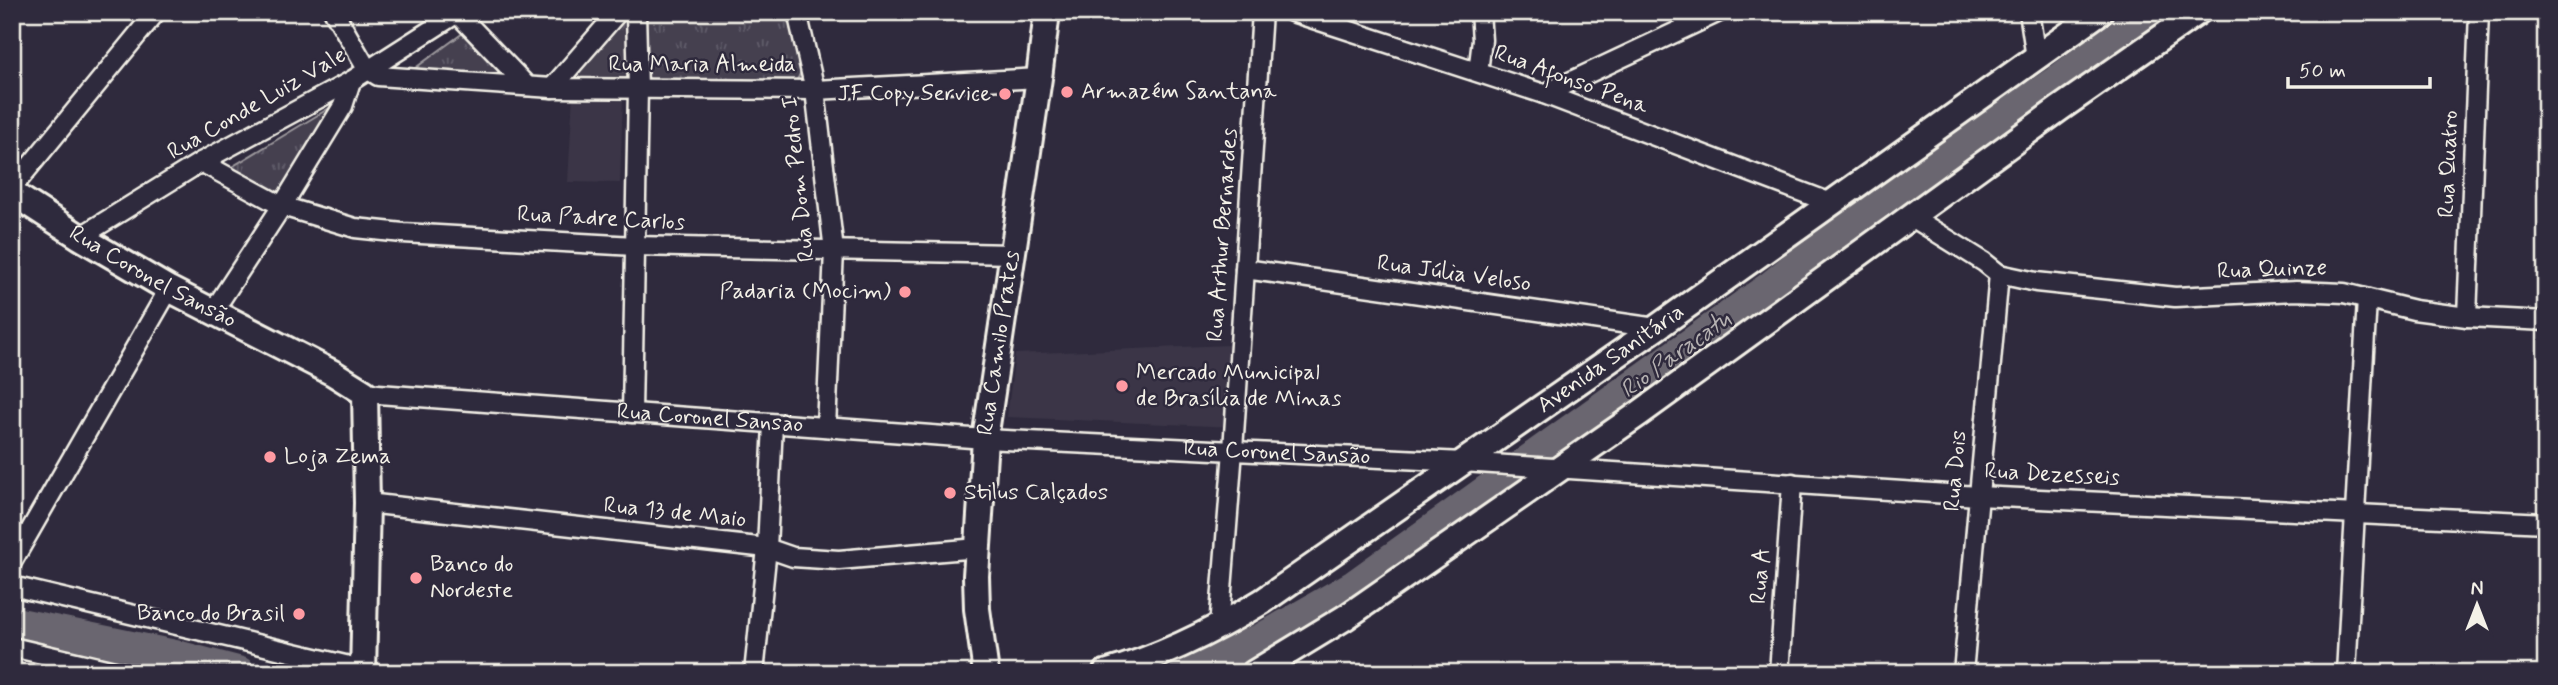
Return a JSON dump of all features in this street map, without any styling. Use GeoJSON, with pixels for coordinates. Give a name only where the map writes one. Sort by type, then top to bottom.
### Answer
{"type":"FeatureCollection","features":[{"type":"Feature","properties":{"kind":"street"},"geometry":{"type":"LineString","coordinates":[[12,191],[156,12]]}},
{"type":"Feature","properties":{"kind":"street"},"geometry":{"type":"LineString","coordinates":[[334,12],[367,69]]}},
{"type":"Feature","properties":{"kind":"street"},"geometry":{"type":"LineString","coordinates":[[552,88],[618,12]]}},
{"type":"Feature","properties":{"kind":"street"},"geometry":{"type":"LineString","coordinates":[[632,413],[638,89],[636,12]]}},
{"type":"Feature","properties":{"kind":"street","name":"Rua Dom Pedro I"},"geometry":{"type":"LineString","coordinates":[[797,12],[815,90],[834,251],[826,427]]}},
{"type":"Feature","properties":{"kind":"street","name":"Rua Camilo Prates"},"geometry":{"type":"LineString","coordinates":[[986,673],[975,576],[985,439],[1047,12]]}},
{"type":"Feature","properties":{"kind":"street","name":"Rua Arthur Bernardes"},"geometry":{"type":"LineString","coordinates":[[1219,628],[1262,12]]}},
{"type":"Feature","properties":{"kind":"street","name":"Rua Afonso Pena"},"geometry":{"type":"LineString","coordinates":[[1292,12],[1544,94],[1831,203]]}},
{"type":"Feature","properties":{"kind":"street"},"geometry":{"type":"LineString","coordinates":[[1478,72],[1482,40],[1480,12]]}},
{"type":"Feature","properties":{"kind":"street"},"geometry":{"type":"LineString","coordinates":[[1544,94],[1719,12]]}},
{"type":"Feature","properties":{"kind":"street"},"geometry":{"type":"LineString","coordinates":[[2029,12],[2036,58]]}},
{"type":"Feature","properties":{"kind":"street","name":"Avenida Sanitária"},"geometry":{"type":"LineString","coordinates":[[1105,673],[1168,652],[1219,628],[1274,593],[1657,328],[2100,12]]}},
{"type":"Feature","properties":{"kind":"street"},"geometry":{"type":"LineString","coordinates":[[1254,673],[1346,617],[1912,217],[2059,108],[2198,12]]}},
{"type":"Feature","properties":{"kind":"street","name":"Rua Quatro"},"geometry":{"type":"LineString","coordinates":[[2467,317],[2479,12]]}},
{"type":"Feature","properties":{"kind":"street"},"geometry":{"type":"LineString","coordinates":[[458,13],[527,86]]}},
{"type":"Feature","properties":{"kind":"street","name":"Rua Conde Luiz Vale"},"geometry":{"type":"LineString","coordinates":[[80,237],[201,162],[351,81],[458,13]]}},
{"type":"Feature","properties":{"kind":"street","name":"Rua Maria Almeida"},"geometry":{"type":"LineString","coordinates":[[367,69],[378,76],[552,88],[815,90],[1039,78]]}},
{"type":"Feature","properties":{"kind":"street"},"geometry":{"type":"LineString","coordinates":[[214,310],[282,206],[342,106],[351,81]]}},
{"type":"Feature","properties":{"kind":"street","name":"Rua Padre Carlos"},"geometry":{"type":"LineString","coordinates":[[201,162],[282,206],[355,228],[635,246],[1013,254]]}},
{"type":"Feature","properties":{"kind":"street","name":"Rua Coronel Sansão"},"geometry":{"type":"LineString","coordinates":[[12,191],[80,237],[169,289],[334,373],[365,393],[985,439],[1557,469]]}},
{"type":"Feature","properties":{"kind":"street"},"geometry":{"type":"LineString","coordinates":[[1912,217],[1999,274]]}},
{"type":"Feature","properties":{"kind":"street","name":"Rua Júlia Veloso"},"geometry":{"type":"LineString","coordinates":[[1245,269],[1657,328]]}},
{"type":"Feature","properties":{"kind":"street","name":"Rua Quinze"},"geometry":{"type":"LineString","coordinates":[[1999,274],[2036,282],[2175,297],[2295,291],[2344,293],[2414,310],[2467,317],[2546,321]]}},
{"type":"Feature","properties":{"kind":"street","name":"Rua Dois"},"geometry":{"type":"LineString","coordinates":[[1963,673],[1999,274]]}},
{"type":"Feature","properties":{"kind":"street"},"geometry":{"type":"LineString","coordinates":[[12,562],[169,289]]}},
{"type":"Feature","properties":{"kind":"street"},"geometry":{"type":"LineString","coordinates":[[2346,673],[2367,299]]}},
{"type":"Feature","properties":{"kind":"street"},"geometry":{"type":"LineString","coordinates":[[12,586],[368,671],[365,393]]}},
{"type":"Feature","properties":{"kind":"street"},"geometry":{"type":"LineString","coordinates":[[754,673],[767,548],[773,424]]}},
{"type":"Feature","properties":{"kind":"street","name":"Rua Dezesseis"},"geometry":{"type":"LineString","coordinates":[[1557,469],[1978,496],[2546,523]]}},
{"type":"Feature","properties":{"kind":"street","name":"Rua A"},"geometry":{"type":"LineString","coordinates":[[1779,673],[1792,483]]}},
{"type":"Feature","properties":{"kind":"street","name":"Rua 13 de Maio"},"geometry":{"type":"LineString","coordinates":[[367,503],[767,548],[793,557],[839,560],[978,548]]}},
{"type":"Feature","properties":{"kind":"street"},"geometry":{"type":"LineString","coordinates":[[12,647],[123,673]]}},
{"type":"Feature","properties":{"kind":"shaded area"},"geometry":{"type":"Polygon","coordinates":[[[623,94],[620,183],[568,182],[573,95],[623,94]]]}},
{"type":"Feature","properties":{"kind":"shaded area","name":"Mercado Municipal de Brasília de Minas"},"geometry":{"type":"Polygon","coordinates":[[[1229,345],[1235,427],[1007,417],[1015,354],[1229,345]]]}},
{"type":"Feature","properties":{"kind":"green space"},"geometry":{"type":"Polygon","coordinates":[[[626,12],[630,12],[633,81],[566,81],[626,12]]]}},
{"type":"Feature","properties":{"kind":"green space"},"geometry":{"type":"Polygon","coordinates":[[[643,12],[790,12],[801,48],[800,75],[795,82],[654,81],[643,75],[643,12]]]}},
{"type":"Feature","properties":{"kind":"green space"},"geometry":{"type":"Polygon","coordinates":[[[463,33],[513,77],[410,72],[463,33]]]}},
{"type":"Feature","properties":{"kind":"green space"},"geometry":{"type":"Polygon","coordinates":[[[331,107],[278,198],[230,168],[331,107]]]}},
{"type":"Feature","properties":{"kind":"waterway","name":"Rio Paracatu"},"geometry":{"type":"LineString","coordinates":[[1186,673],[1263,639],[1355,586],[1770,288],[1878,201],[2059,81],[2151,12]]}},
{"type":"Feature","properties":{"kind":"waterway","name":"Rio Paracatu"},"geometry":{"type":"LineString","coordinates":[[12,623],[182,658],[239,673]]}},
{"type":"Feature","properties":{"kind":"place","name":"Armazém Santana"},"geometry":{"type":"Point","coordinates":[1067,92]}},
{"type":"Feature","properties":{"kind":"place","name":"JF Copy Service"},"geometry":{"type":"Point","coordinates":[1005,94]}},
{"type":"Feature","properties":{"kind":"place","name":"Padaria (Mocim)"},"geometry":{"type":"Point","coordinates":[905,292]}},
{"type":"Feature","properties":{"kind":"place","name":"Mercado Municipal de Brasília de Minas"},"geometry":{"type":"Point","coordinates":[1122,386]}},
{"type":"Feature","properties":{"kind":"place","name":"Loja Zema"},"geometry":{"type":"Point","coordinates":[270,457]}},
{"type":"Feature","properties":{"kind":"place","name":"Stilus Calçados"},"geometry":{"type":"Point","coordinates":[950,493]}},
{"type":"Feature","properties":{"kind":"place","name":"Banco do Nordeste"},"geometry":{"type":"Point","coordinates":[416,578]}},
{"type":"Feature","properties":{"kind":"place","name":"Banco do Brasil"},"geometry":{"type":"Point","coordinates":[299,614]}}]}
